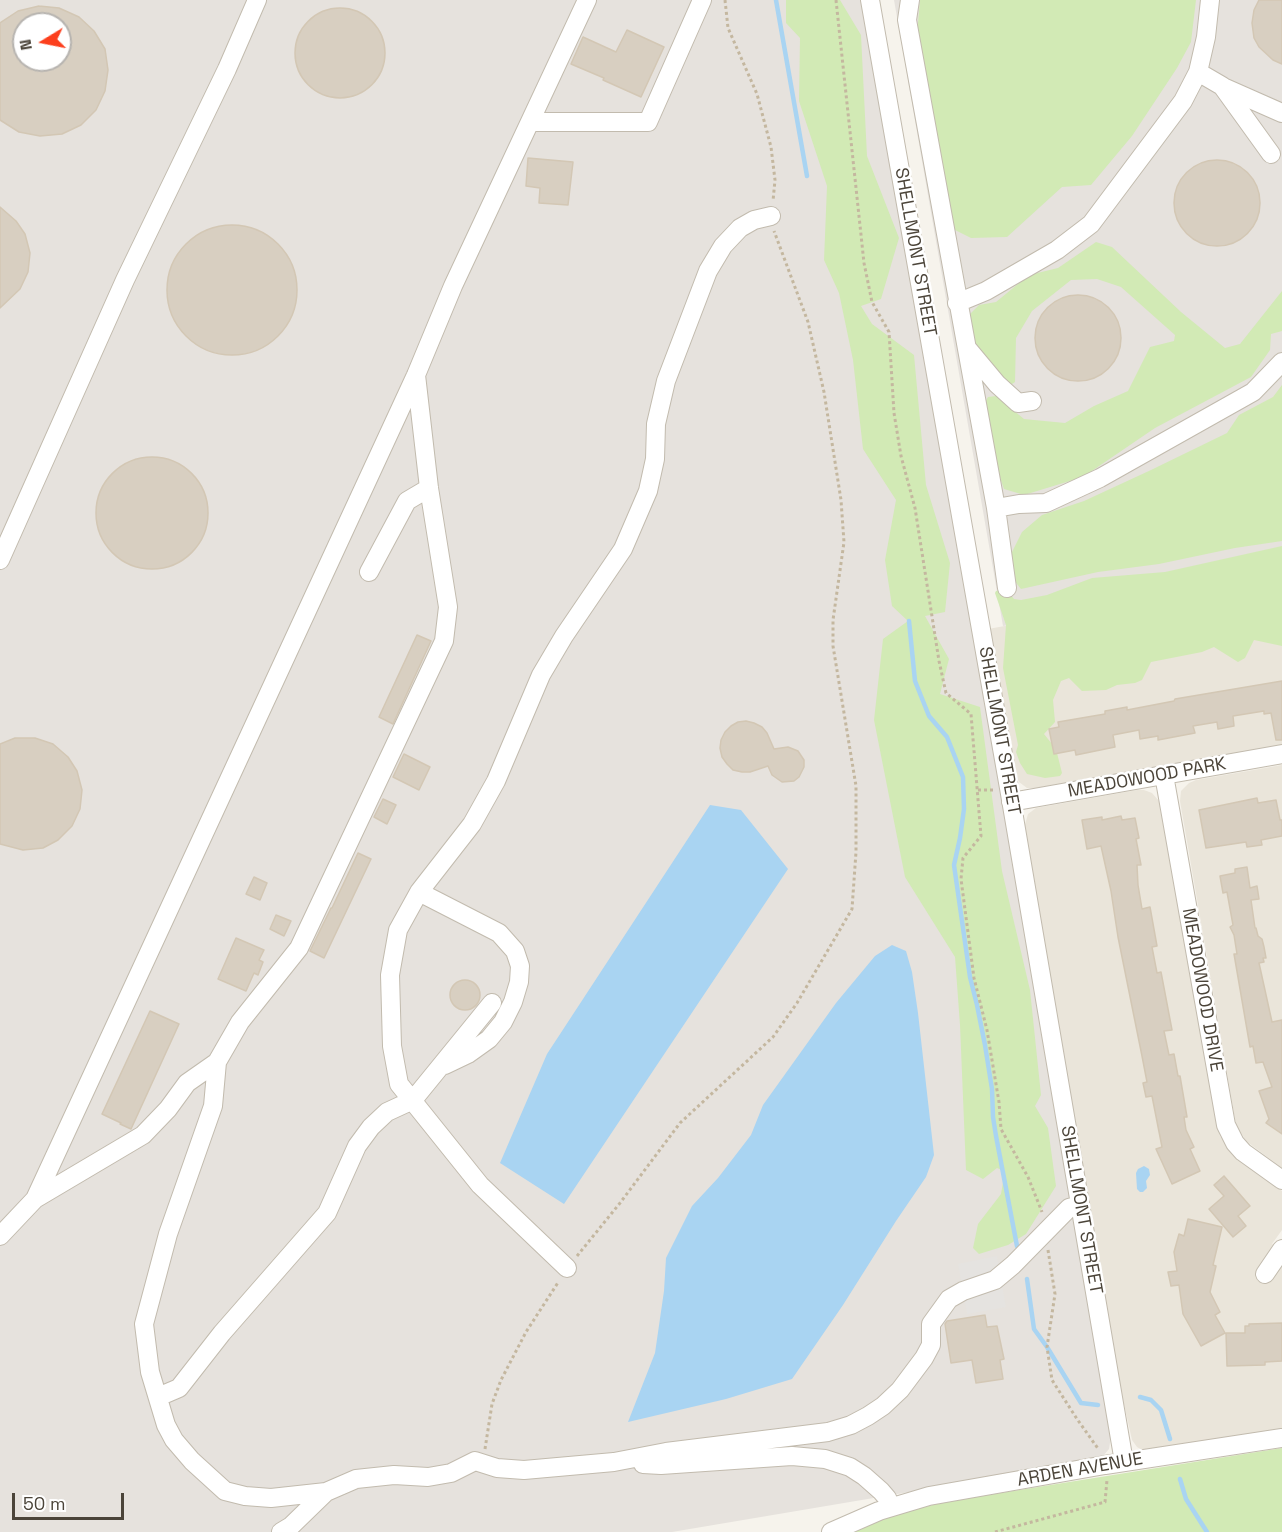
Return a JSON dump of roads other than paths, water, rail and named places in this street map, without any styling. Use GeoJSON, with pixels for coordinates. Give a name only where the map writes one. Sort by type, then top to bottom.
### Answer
{"type":"FeatureCollection","features":[{"type":"Feature","properties":{"kind":"street"},"geometry":{"type":"LineString","coordinates":[[0,560],[125,280],[227,69],[257,0]]}},
{"type":"Feature","properties":{"kind":"street"},"geometry":{"type":"LineString","coordinates":[[35,1199],[416,375],[453,286],[587,0]]}},
{"type":"Feature","properties":{"kind":"street"},"geometry":{"type":"LineString","coordinates":[[530,122],[648,122],[702,0]]}},
{"type":"Feature","properties":{"kind":"street","name":"SHELLMONT STREET"},"geometry":{"type":"LineString","coordinates":[[870,0],[1006,796],[1124,1462]]}},
{"type":"Feature","properties":{"kind":"street"},"geometry":{"type":"LineString","coordinates":[[910,0],[907,20],[996,508],[1007,588]]}},
{"type":"Feature","properties":{"kind":"street"},"geometry":{"type":"LineString","coordinates":[[957,303],[986,291],[1057,250],[1091,224],[1183,100],[1198,72],[1206,37],[1210,0]]}},
{"type":"Feature","properties":{"kind":"street"},"geometry":{"type":"LineString","coordinates":[[1198,72],[1222,86],[1282,113]]}},
{"type":"Feature","properties":{"kind":"street"},"geometry":{"type":"LineString","coordinates":[[1222,86],[1271,154]]}},
{"type":"Feature","properties":{"kind":"street"},"geometry":{"type":"LineString","coordinates":[[567,1269],[480,1185],[399,1084],[392,1046],[390,975],[398,930],[419,892],[472,824],[496,781],[541,675],[564,636],[623,549],[648,491],[655,459],[656,424],[666,381],[708,271],[723,246],[740,228],[754,220],[771,216]]}},
{"type":"Feature","properties":{"kind":"street"},"geometry":{"type":"LineString","coordinates":[[966,346],[997,384],[1018,403],[1032,401]]}},
{"type":"Feature","properties":{"kind":"street"},"geometry":{"type":"LineString","coordinates":[[996,508],[1046,503],[1100,478],[1253,392],[1282,362]]}},
{"type":"Feature","properties":{"kind":"street"},"geometry":{"type":"LineString","coordinates":[[416,375],[429,488],[448,607],[444,641],[299,948],[240,1022],[217,1062],[213,1106],[168,1234],[144,1324],[150,1372],[166,1425],[174,1440],[192,1461],[225,1491],[245,1496],[271,1498],[326,1492],[356,1479],[394,1475],[428,1477],[451,1473],[475,1461],[497,1468],[524,1470],[614,1462],[666,1452],[828,1432],[868,1416],[900,1390],[924,1359],[931,1345],[931,1324],[949,1299],[963,1291],[995,1280],[1069,1208],[1080,1205]]}},
{"type":"Feature","properties":{"kind":"street"},"geometry":{"type":"LineString","coordinates":[[369,572],[407,501],[429,488]]}},
{"type":"Feature","properties":{"kind":"street","name":"MEADOWOOD PARK"},"geometry":{"type":"LineString","coordinates":[[1006,796],[1164,775],[1282,754]]}},
{"type":"Feature","properties":{"kind":"street","name":"MEADOWOOD DRIVE"},"geometry":{"type":"LineString","coordinates":[[1164,775],[1226,1125],[1235,1143],[1243,1152],[1282,1180]]}},
{"type":"Feature","properties":{"kind":"street"},"geometry":{"type":"LineString","coordinates":[[419,892],[499,933],[515,951],[520,966],[519,982],[513,1002],[503,1022],[489,1039],[468,1054],[441,1067]]}},
{"type":"Feature","properties":{"kind":"street"},"geometry":{"type":"LineString","coordinates":[[158,1397],[179,1388],[222,1333],[327,1213],[357,1146],[371,1127],[387,1112],[413,1100],[492,1003]]}},
{"type":"Feature","properties":{"kind":"street"},"geometry":{"type":"LineString","coordinates":[[0,1236],[35,1199],[143,1135],[168,1109],[187,1083],[217,1062]]}},
{"type":"Feature","properties":{"kind":"street"},"geometry":{"type":"LineString","coordinates":[[1265,1274],[1282,1249]]}},
{"type":"Feature","properties":{"kind":"street","name":"ARDEN AVENUE"},"geometry":{"type":"LineString","coordinates":[[831,1532],[885,1509],[930,1496],[1124,1462],[1282,1438]]}},
{"type":"Feature","properties":{"kind":"street"},"geometry":{"type":"LineString","coordinates":[[614,1462],[661,1465],[792,1456],[825,1459],[850,1467],[864,1476],[887,1498],[885,1509]]}},
{"type":"Feature","properties":{"kind":"street"},"geometry":{"type":"LineString","coordinates":[[281,1532],[291,1526],[326,1492]]}},
{"type":"Feature","properties":{"kind":"water"},"geometry":{"type":"Polygon","coordinates":[[[710,805],[741,810],[788,869],[564,1204],[500,1163],[547,1054],[710,805]]]}},
{"type":"Feature","properties":{"kind":"water"},"geometry":{"type":"Polygon","coordinates":[[[892,945],[906,951],[912,972],[934,1155],[926,1177],[792,1379],[726,1399],[628,1422],[655,1353],[664,1291],[666,1258],[692,1206],[718,1178],[751,1135],[763,1105],[836,1003],[875,956],[892,945]]]}},
{"type":"Feature","properties":{"kind":"water"},"geometry":{"type":"Polygon","coordinates":[[[1144,1166],[1149,1169],[1150,1175],[1146,1181],[1147,1188],[1140,1192],[1137,1189],[1136,1173],[1144,1166]]]}},
{"type":"Feature","properties":{"kind":"waterway"},"geometry":{"type":"LineString","coordinates":[[776,0],[807,176]]}},
{"type":"Feature","properties":{"kind":"waterway"},"geometry":{"type":"LineString","coordinates":[[909,621],[915,681],[929,716],[947,737],[963,777],[964,809],[954,865],[970,977],[992,1089],[996,1136],[1017,1246]]}},
{"type":"Feature","properties":{"kind":"waterway"},"geometry":{"type":"LineString","coordinates":[[1027,1279],[1034,1329],[1081,1403],[1098,1405]]}},
{"type":"Feature","properties":{"kind":"waterway"},"geometry":{"type":"LineString","coordinates":[[1140,1397],[1151,1400],[1161,1410],[1170,1439]]}},
{"type":"Feature","properties":{"kind":"waterway"},"geometry":{"type":"LineString","coordinates":[[1180,1479],[1186,1499],[1207,1532]]}}]}
